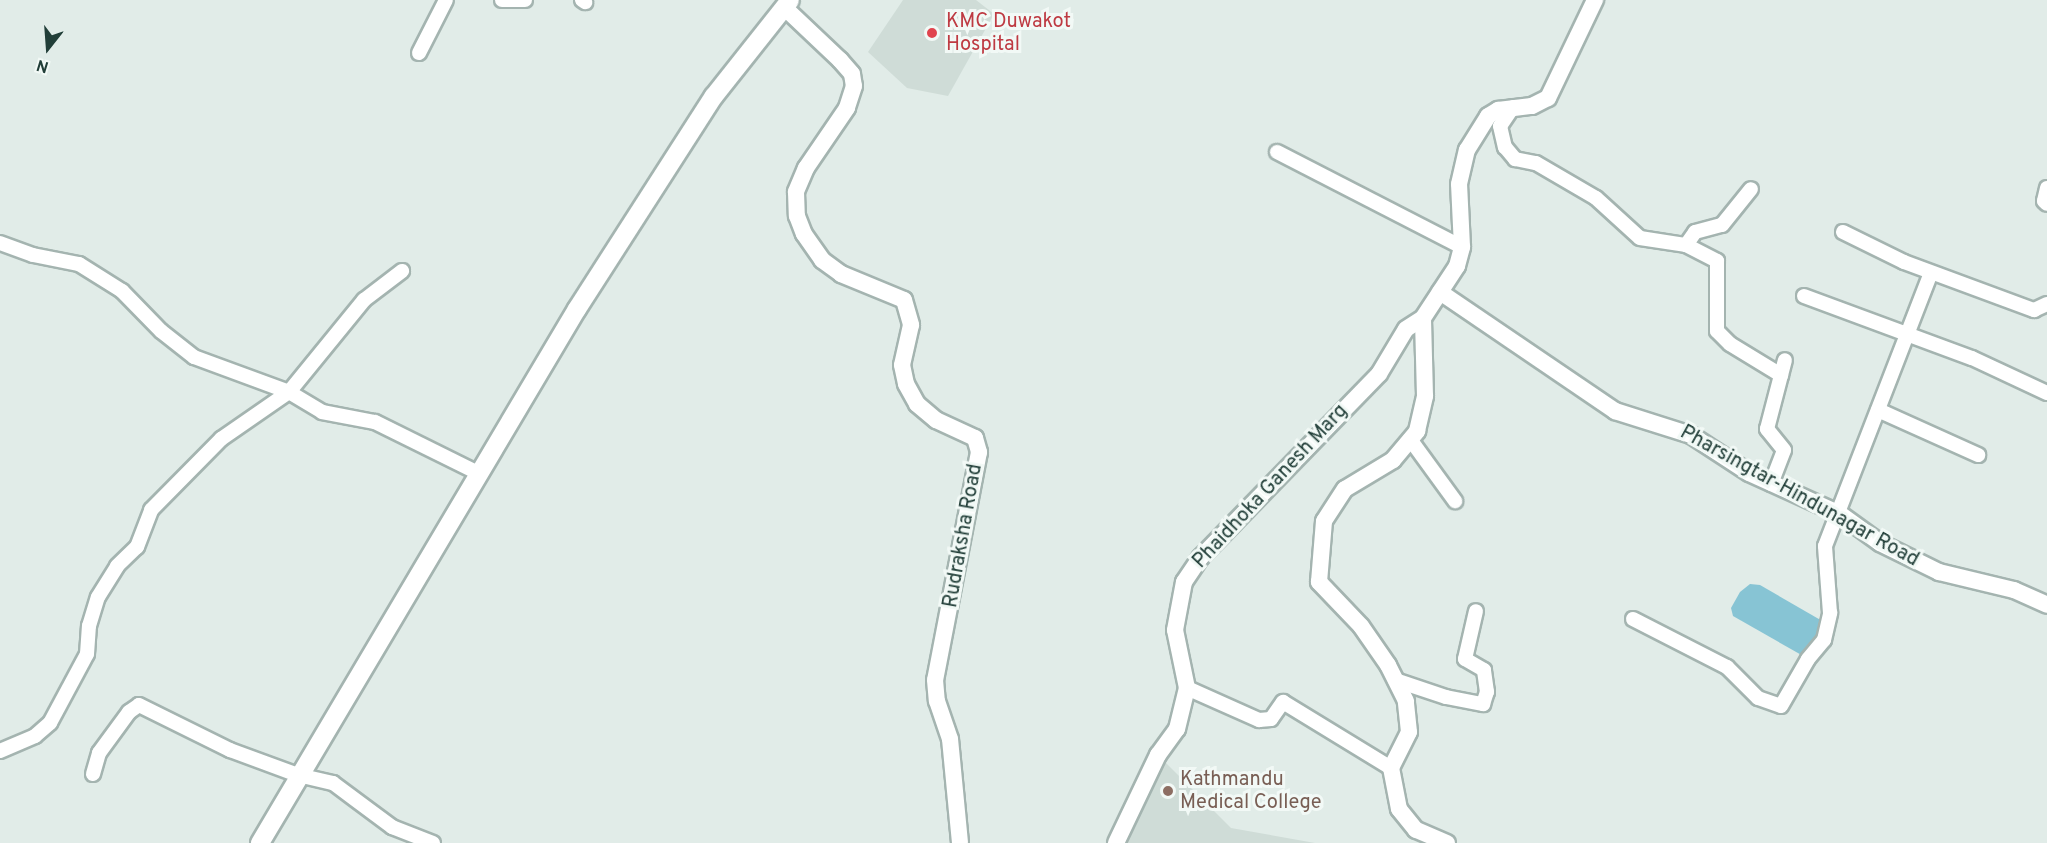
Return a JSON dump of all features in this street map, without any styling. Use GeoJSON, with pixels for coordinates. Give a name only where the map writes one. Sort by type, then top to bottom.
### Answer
{"type":"FeatureCollection","features":[{"type":"Feature","properties":{"kind":"main road"},"geometry":{"type":"LineString","coordinates":[[260,843],[298,775],[577,309],[708,106],[784,2]]}},
{"type":"Feature","properties":{"kind":"street"},"geometry":{"type":"LineString","coordinates":[[419,53],[446,0]]}},
{"type":"Feature","properties":{"kind":"street"},"geometry":{"type":"LineString","coordinates":[[502,0],[525,0]]}},
{"type":"Feature","properties":{"kind":"street"},"geometry":{"type":"LineString","coordinates":[[1440,292],[1457,266],[1462,247],[1459,184],[1467,150],[1488,116],[1513,107],[1532,106],[1548,98],[1595,0]]}},
{"type":"Feature","properties":{"kind":"street","name":"Rudraksha Road"},"geometry":{"type":"LineString","coordinates":[[784,2],[852,74],[854,86],[847,108],[806,168],[796,192],[797,216],[804,234],[822,261],[841,274],[903,300],[911,325],[902,364],[906,384],[917,404],[936,420],[975,438],[980,452],[935,680],[937,701],[950,739],[960,843]]}},
{"type":"Feature","properties":{"kind":"street"},"geometry":{"type":"LineString","coordinates":[[1513,107],[1500,126],[1505,147],[1515,159],[1536,163],[1596,198],[1640,238],[1686,246],[1717,261],[1718,331],[1721,337],[1781,375]]}},
{"type":"Feature","properties":{"kind":"street"},"geometry":{"type":"LineString","coordinates":[[1277,152],[1462,247]]}},
{"type":"Feature","properties":{"kind":"street"},"geometry":{"type":"LineString","coordinates":[[2047,188],[2044,201],[2047,204]]}},
{"type":"Feature","properties":{"kind":"street"},"geometry":{"type":"LineString","coordinates":[[1686,246],[1695,232],[1722,225],[1751,189]]}},
{"type":"Feature","properties":{"kind":"street"},"geometry":{"type":"LineString","coordinates":[[1843,232],[1931,273],[2034,310],[2047,304]]}},
{"type":"Feature","properties":{"kind":"street"},"geometry":{"type":"LineString","coordinates":[[0,243],[33,255],[79,264],[122,291],[161,331],[194,357],[290,392],[322,412],[375,422],[480,474]]}},
{"type":"Feature","properties":{"kind":"street"},"geometry":{"type":"LineString","coordinates":[[0,751],[35,736],[50,723],[87,654],[88,626],[98,597],[117,566],[137,547],[151,510],[221,439],[290,392],[364,300],[402,271]]}},
{"type":"Feature","properties":{"kind":"street"},"geometry":{"type":"LineString","coordinates":[[1633,620],[1727,667],[1758,698],[1781,706],[1808,658],[1824,640],[1828,627],[1825,546],[1840,514],[1931,273]]}},
{"type":"Feature","properties":{"kind":"street","name":"Phaidhoka Ganesh Marg"},"geometry":{"type":"LineString","coordinates":[[1116,843],[1158,755],[1177,729],[1187,688],[1175,630],[1184,582],[1201,557],[1379,374],[1406,329],[1423,318],[1440,292]]}},
{"type":"Feature","properties":{"kind":"street","name":"Pharsingtar-Hindunagar Road"},"geometry":{"type":"LineString","coordinates":[[1440,292],[1615,411],[1692,435],[1771,484],[1840,514],[1880,543],[1939,572],[2014,590],[2047,605]]}},
{"type":"Feature","properties":{"kind":"street"},"geometry":{"type":"LineString","coordinates":[[1804,296],[1972,358],[2047,393]]}},
{"type":"Feature","properties":{"kind":"street"},"geometry":{"type":"LineString","coordinates":[[1423,318],[1425,396],[1417,430],[1393,460],[1345,489],[1333,503],[1324,521],[1318,573],[1323,589],[1361,626],[1395,680],[1410,718],[1408,732],[1391,768],[1399,809],[1416,830],[1447,843]]}},
{"type":"Feature","properties":{"kind":"street"},"geometry":{"type":"LineString","coordinates":[[1771,484],[1784,450],[1767,429],[1785,360]]}},
{"type":"Feature","properties":{"kind":"street"},"geometry":{"type":"LineString","coordinates":[[1878,410],[1977,455]]}},
{"type":"Feature","properties":{"kind":"street"},"geometry":{"type":"LineString","coordinates":[[1410,439],[1455,501]]}},
{"type":"Feature","properties":{"kind":"street"},"geometry":{"type":"LineString","coordinates":[[1395,680],[1446,697],[1483,704],[1487,692],[1484,670],[1465,659],[1476,611]]}},
{"type":"Feature","properties":{"kind":"street"},"geometry":{"type":"LineString","coordinates":[[1187,688],[1259,720],[1271,719],[1283,702],[1391,768]]}},
{"type":"Feature","properties":{"kind":"street"},"geometry":{"type":"LineString","coordinates":[[93,774],[99,753],[129,712],[139,705],[230,750],[298,775],[333,783],[392,826],[433,843]]}},
{"type":"Feature","properties":{"kind":"shaded area","name":"KMC Duwakot Hospital"},"geometry":{"type":"Polygon","coordinates":[[[903,0],[976,0],[994,14],[948,96],[907,88],[868,52],[903,0]]]}},
{"type":"Feature","properties":{"kind":"shaded area","name":"Kathmandu Medical College"},"geometry":{"type":"Polygon","coordinates":[[[1158,755],[1231,828],[1315,843],[1116,843],[1158,755]]]}},
{"type":"Feature","properties":{"kind":"water"},"geometry":{"type":"Polygon","coordinates":[[[1750,584],[1760,585],[1824,622],[1805,657],[1733,616],[1731,608],[1740,592],[1750,584]]]}},
{"type":"Feature","properties":{"kind":"place","name":"KMC Duwakot Hospital"},"geometry":{"type":"Point","coordinates":[932,33]}},
{"type":"Feature","properties":{"kind":"place","name":"Kathmandu Medical College"},"geometry":{"type":"Point","coordinates":[1168,791]}}]}
